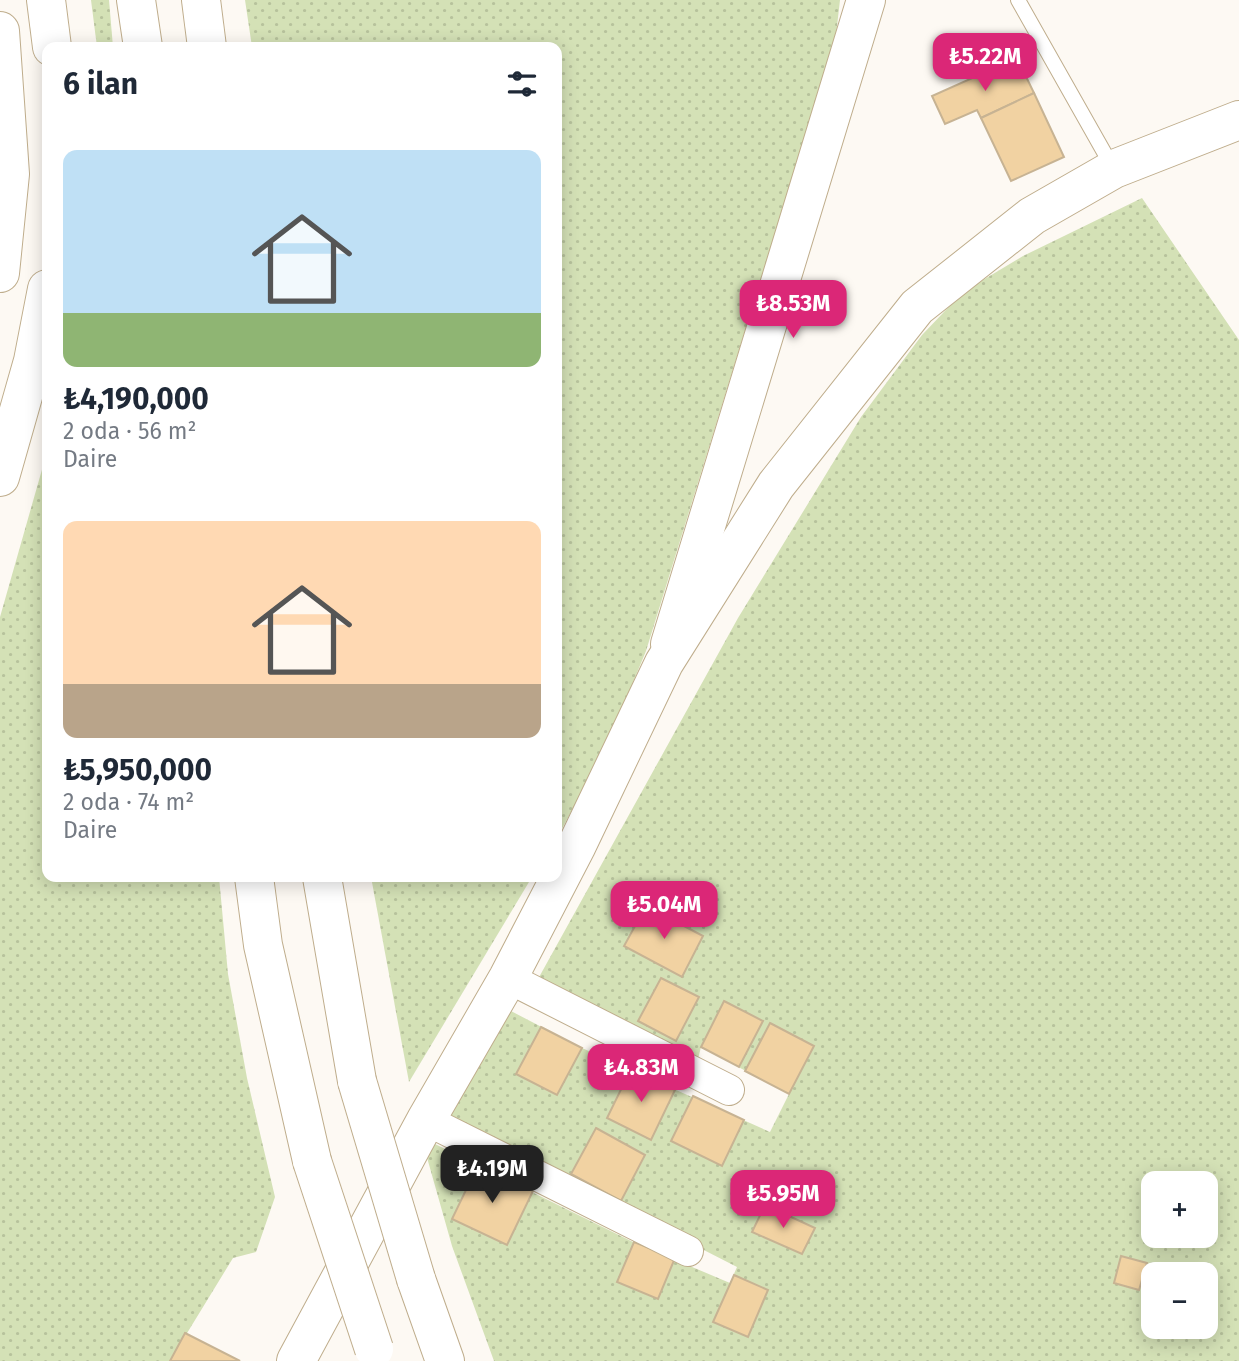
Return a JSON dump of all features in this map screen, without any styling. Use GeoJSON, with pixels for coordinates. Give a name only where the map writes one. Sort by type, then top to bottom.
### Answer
{"type":"FeatureCollection","features":[{"type":"Feature","properties":{"kind":"main road"},"geometry":{"type":"LineString","coordinates":[[46,0],[51,42]]}},
{"type":"Feature","properties":{"kind":"main road"},"geometry":{"type":"LineString","coordinates":[[136,0],[142,42]]}},
{"type":"Feature","properties":{"kind":"main road"},"geometry":{"type":"LineString","coordinates":[[201,0],[206,42]]}},
{"type":"Feature","properties":{"kind":"main road"},"geometry":{"type":"LineString","coordinates":[[664,663],[866,0]]}},
{"type":"Feature","properties":{"kind":"main road"},"geometry":{"type":"LineString","coordinates":[[0,31],[10,174],[0,273]]}},
{"type":"Feature","properties":{"kind":"main road"},"geometry":{"type":"LineString","coordinates":[[562,874],[664,663],[776,485],[916,307],[1032,216],[1114,169],[1239,120]]}},
{"type":"Feature","properties":{"kind":"main road"},"geometry":{"type":"LineString","coordinates":[[0,477],[33,361],[42,315]]}},
{"type":"Feature","properties":{"kind":"main road"},"geometry":{"type":"LineString","coordinates":[[255,882],[263,945],[313,1161],[377,1355]]}},
{"type":"Feature","properties":{"kind":"main road"},"geometry":{"type":"LineString","coordinates":[[323,882],[357,1081],[416,1279],[445,1361]]}},
{"type":"Feature","properties":{"kind":"main road"},"geometry":{"type":"LineString","coordinates":[[296,1361],[426,1120],[508,978],[558,882]]}},
{"type":"Feature","properties":{"kind":"street"},"geometry":{"type":"LineString","coordinates":[[508,978],[729,1090]]}},
{"type":"Feature","properties":{"kind":"street"},"geometry":{"type":"LineString","coordinates":[[426,1120],[688,1251]]}},
{"type":"Feature","properties":{"kind":"lane"},"geometry":{"type":"LineString","coordinates":[[1018,0],[1114,169]]}},
{"type":"Feature","properties":{"kind":"green space"},"geometry":{"type":"Polygon","coordinates":[[[91,0],[109,0],[113,42],[96,42],[91,0]]]}},
{"type":"Feature","properties":{"kind":"green space"},"geometry":{"type":"Polygon","coordinates":[[[245,0],[840,0],[836,35],[646,651],[607,745],[562,829],[562,42],[251,42],[245,0]]]}},
{"type":"Feature","properties":{"kind":"green space"},"geometry":{"type":"Polygon","coordinates":[[[1142,198],[1239,340],[1239,1361],[494,1361],[452,1246],[426,1154],[433,1143],[633,1242],[730,1283],[737,1267],[448,1119],[509,1010],[582,1048],[770,1132],[789,1094],[701,1047],[698,1059],[538,979],[738,618],[861,417],[922,335],[963,292],[1023,256],[1142,198]]]}},
{"type":"Feature","properties":{"kind":"green space"},"geometry":{"type":"Polygon","coordinates":[[[42,470],[42,882],[219,882],[228,974],[247,1078],[275,1197],[256,1252],[233,1258],[170,1361],[0,1361],[0,617],[42,470]]]}},
{"type":"Feature","properties":{"kind":"green space"},"geometry":{"type":"Polygon","coordinates":[[[372,882],[529,882],[409,1082],[372,882]]]}},
{"type":"Feature","properties":{"kind":"building"},"geometry":{"type":"Polygon","coordinates":[[[1017,58],[1034,93],[981,118],[977,110],[945,124],[932,96],[1017,58]]]}},
{"type":"Feature","properties":{"kind":"building"},"geometry":{"type":"Polygon","coordinates":[[[1034,93],[1064,157],[1011,181],[981,118],[1034,93]]]}},
{"type":"Feature","properties":{"kind":"building"},"geometry":{"type":"Polygon","coordinates":[[[646,906],[703,936],[682,977],[624,946],[646,906]]]}},
{"type":"Feature","properties":{"kind":"building"},"geometry":{"type":"Polygon","coordinates":[[[661,978],[699,997],[676,1041],[638,1021],[661,978]]]}},
{"type":"Feature","properties":{"kind":"building"},"geometry":{"type":"Polygon","coordinates":[[[724,1001],[763,1021],[739,1067],[701,1047],[724,1001]]]}},
{"type":"Feature","properties":{"kind":"building"},"geometry":{"type":"Polygon","coordinates":[[[770,1023],[814,1046],[789,1094],[745,1071],[770,1023]]]}},
{"type":"Feature","properties":{"kind":"building"},"geometry":{"type":"Polygon","coordinates":[[[541,1027],[582,1048],[557,1095],[516,1074],[541,1027]]]}},
{"type":"Feature","properties":{"kind":"building"},"geometry":{"type":"Polygon","coordinates":[[[631,1069],[675,1090],[651,1140],[607,1118],[631,1069]]]}},
{"type":"Feature","properties":{"kind":"building"},"geometry":{"type":"Polygon","coordinates":[[[693,1096],[744,1120],[722,1166],[671,1141],[693,1096]]]}},
{"type":"Feature","properties":{"kind":"building"},"geometry":{"type":"Polygon","coordinates":[[[596,1128],[645,1155],[621,1201],[571,1174],[596,1128]]]}},
{"type":"Feature","properties":{"kind":"building"},"geometry":{"type":"Polygon","coordinates":[[[478,1165],[533,1191],[507,1245],[452,1219],[478,1165]]]}},
{"type":"Feature","properties":{"kind":"building"},"geometry":{"type":"Polygon","coordinates":[[[765,1205],[815,1228],[802,1254],[752,1232],[765,1205]]]}},
{"type":"Feature","properties":{"kind":"building"},"geometry":{"type":"Polygon","coordinates":[[[634,1242],[675,1258],[658,1299],[617,1282],[634,1242]]]}},
{"type":"Feature","properties":{"kind":"building"},"geometry":{"type":"Polygon","coordinates":[[[1121,1256],[1143,1262],[1141,1262],[1139,1290],[1114,1283],[1121,1256]]]}},
{"type":"Feature","properties":{"kind":"building"},"geometry":{"type":"Polygon","coordinates":[[[734,1275],[768,1290],[748,1337],[713,1322],[734,1275]]]}},
{"type":"Feature","properties":{"kind":"building"},"geometry":{"type":"Polygon","coordinates":[[[185,1333],[240,1361],[170,1361],[185,1333]]]}}]}
